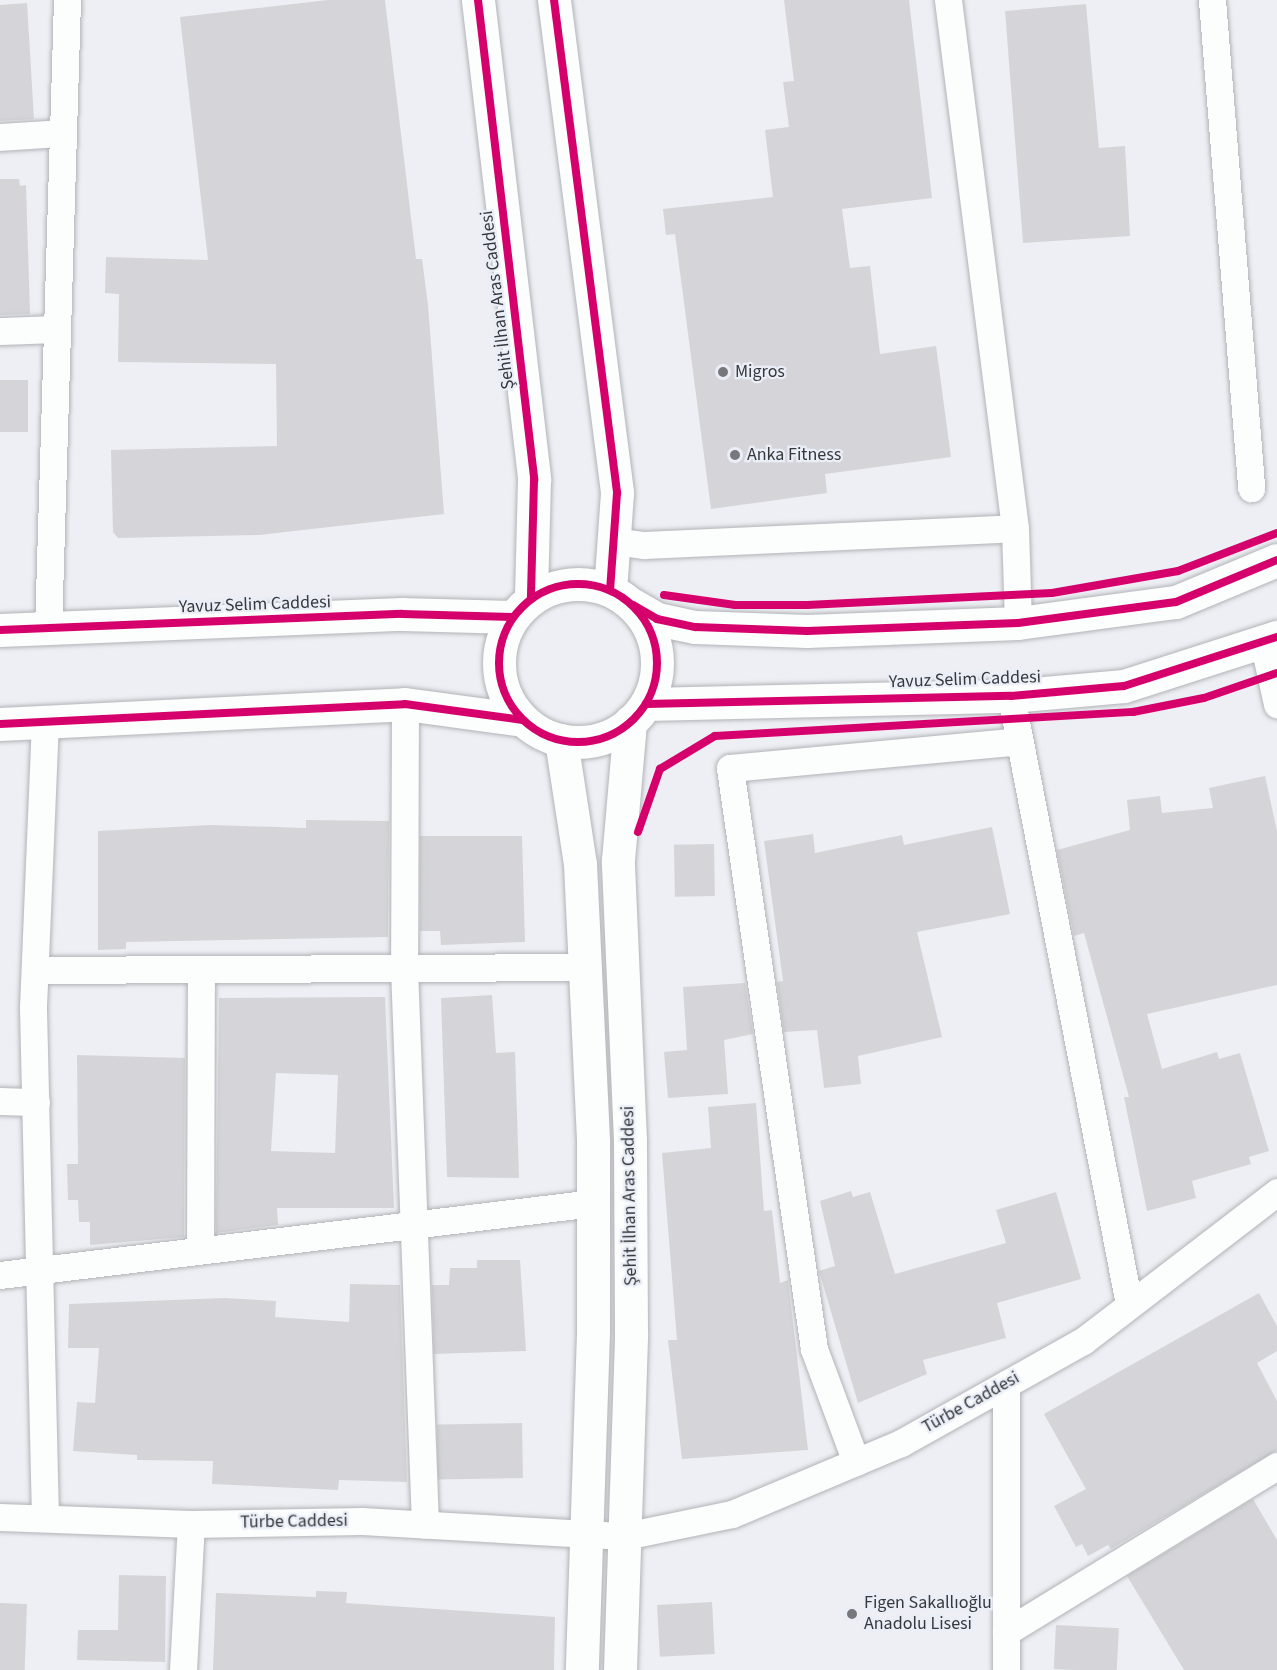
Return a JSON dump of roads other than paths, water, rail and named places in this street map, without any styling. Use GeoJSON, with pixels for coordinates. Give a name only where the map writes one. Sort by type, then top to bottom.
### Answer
{"type":"FeatureCollection","features":[{"type":"Feature","properties":{"kind":"main road","name":"Şehit İlhan Aras Caddesi"},"geometry":{"type":"LineString","coordinates":[[478,0],[534,480],[522,608]]}},
{"type":"Feature","properties":{"kind":"main road"},"geometry":{"type":"LineString","coordinates":[[0,724],[45,724],[405,705],[523,720],[561,740],[609,736],[638,713],[656,679],[657,652],[649,627],[622,598],[614,541],[617,493],[554,0]]}},
{"type":"Feature","properties":{"kind":"main road"},"geometry":{"type":"LineString","coordinates":[[523,720],[509,702],[498,660],[522,608],[556,586],[584,583],[622,598],[657,619],[695,627],[807,631],[1018,623],[1176,602],[1277,560]]}},
{"type":"Feature","properties":{"kind":"main road","name":"Yavuz Selim Caddesi"},"geometry":{"type":"LineString","coordinates":[[0,630],[522,608]]}},
{"type":"Feature","properties":{"kind":"main road","name":"Yavuz Selim Caddesi"},"geometry":{"type":"LineString","coordinates":[[638,713],[1011,696],[1124,686],[1270,639]]}},
{"type":"Feature","properties":{"kind":"main road","name":"Şehit İlhan Aras Caddesi"},"geometry":{"type":"LineString","coordinates":[[620,1670],[625,1536],[630,1151],[618,860],[638,713]]}},
{"type":"Feature","properties":{"kind":"main road","name":"Şehit İlhan Aras Caddesi"},"geometry":{"type":"LineString","coordinates":[[561,740],[580,864],[593,1203],[582,1670]]}},
{"type":"Feature","properties":{"kind":"street"},"geometry":{"type":"LineString","coordinates":[[48,629],[67,0]]}},
{"type":"Feature","properties":{"kind":"street"},"geometry":{"type":"LineString","coordinates":[[948,0],[1015,528],[1018,623]]}},
{"type":"Feature","properties":{"kind":"street"},"geometry":{"type":"LineString","coordinates":[[1212,0],[1251,488]]}},
{"type":"Feature","properties":{"kind":"street"},"geometry":{"type":"LineString","coordinates":[[0,137],[62,133]]}},
{"type":"Feature","properties":{"kind":"street"},"geometry":{"type":"LineString","coordinates":[[0,331],[56,329]]}},
{"type":"Feature","properties":{"kind":"street"},"geometry":{"type":"LineString","coordinates":[[614,541],[644,545],[1015,528]]}},
{"type":"Feature","properties":{"kind":"street"},"geometry":{"type":"LineString","coordinates":[[1270,639],[1277,704]]}},
{"type":"Feature","properties":{"kind":"street"},"geometry":{"type":"LineString","coordinates":[[1011,696],[1129,1304]]}},
{"type":"Feature","properties":{"kind":"street"},"geometry":{"type":"LineString","coordinates":[[405,705],[404,968],[425,1525]]}},
{"type":"Feature","properties":{"kind":"street"},"geometry":{"type":"LineString","coordinates":[[45,724],[35,970],[45,1518]]}},
{"type":"Feature","properties":{"kind":"street"},"geometry":{"type":"LineString","coordinates":[[856,1462],[814,1350],[730,768],[1019,741]]}},
{"type":"Feature","properties":{"kind":"street"},"geometry":{"type":"LineString","coordinates":[[35,970],[585,967]]}},
{"type":"Feature","properties":{"kind":"street"},"geometry":{"type":"LineString","coordinates":[[200,1250],[201,969]]}},
{"type":"Feature","properties":{"kind":"street"},"geometry":{"type":"LineString","coordinates":[[0,1101],[36,1102]]}},
{"type":"Feature","properties":{"kind":"street","name":"Türbe Caddesi"},"geometry":{"type":"LineString","coordinates":[[0,1517],[192,1524],[425,1525],[625,1536],[732,1514],[856,1462],[1083,1341],[1277,1192]]}},
{"type":"Feature","properties":{"kind":"street"},"geometry":{"type":"LineString","coordinates":[[0,1275],[39,1272],[413,1221],[593,1203]]}},
{"type":"Feature","properties":{"kind":"street"},"geometry":{"type":"LineString","coordinates":[[1006,1384],[1006,1670]]}},
{"type":"Feature","properties":{"kind":"street"},"geometry":{"type":"LineString","coordinates":[[1006,1632],[1277,1466]]}},
{"type":"Feature","properties":{"kind":"street"},"geometry":{"type":"LineString","coordinates":[[183,1670],[192,1524]]}},
{"type":"Feature","properties":{"kind":"place","name":"Migros"},"geometry":{"type":"Point","coordinates":[723,372]}},
{"type":"Feature","properties":{"kind":"place","name":"Anka Fitness"},"geometry":{"type":"Point","coordinates":[735,455]}},
{"type":"Feature","properties":{"kind":"place","name":"Figen Sakallıoğlu Anadolu Lisesi"},"geometry":{"type":"Point","coordinates":[852,1614]}}]}
